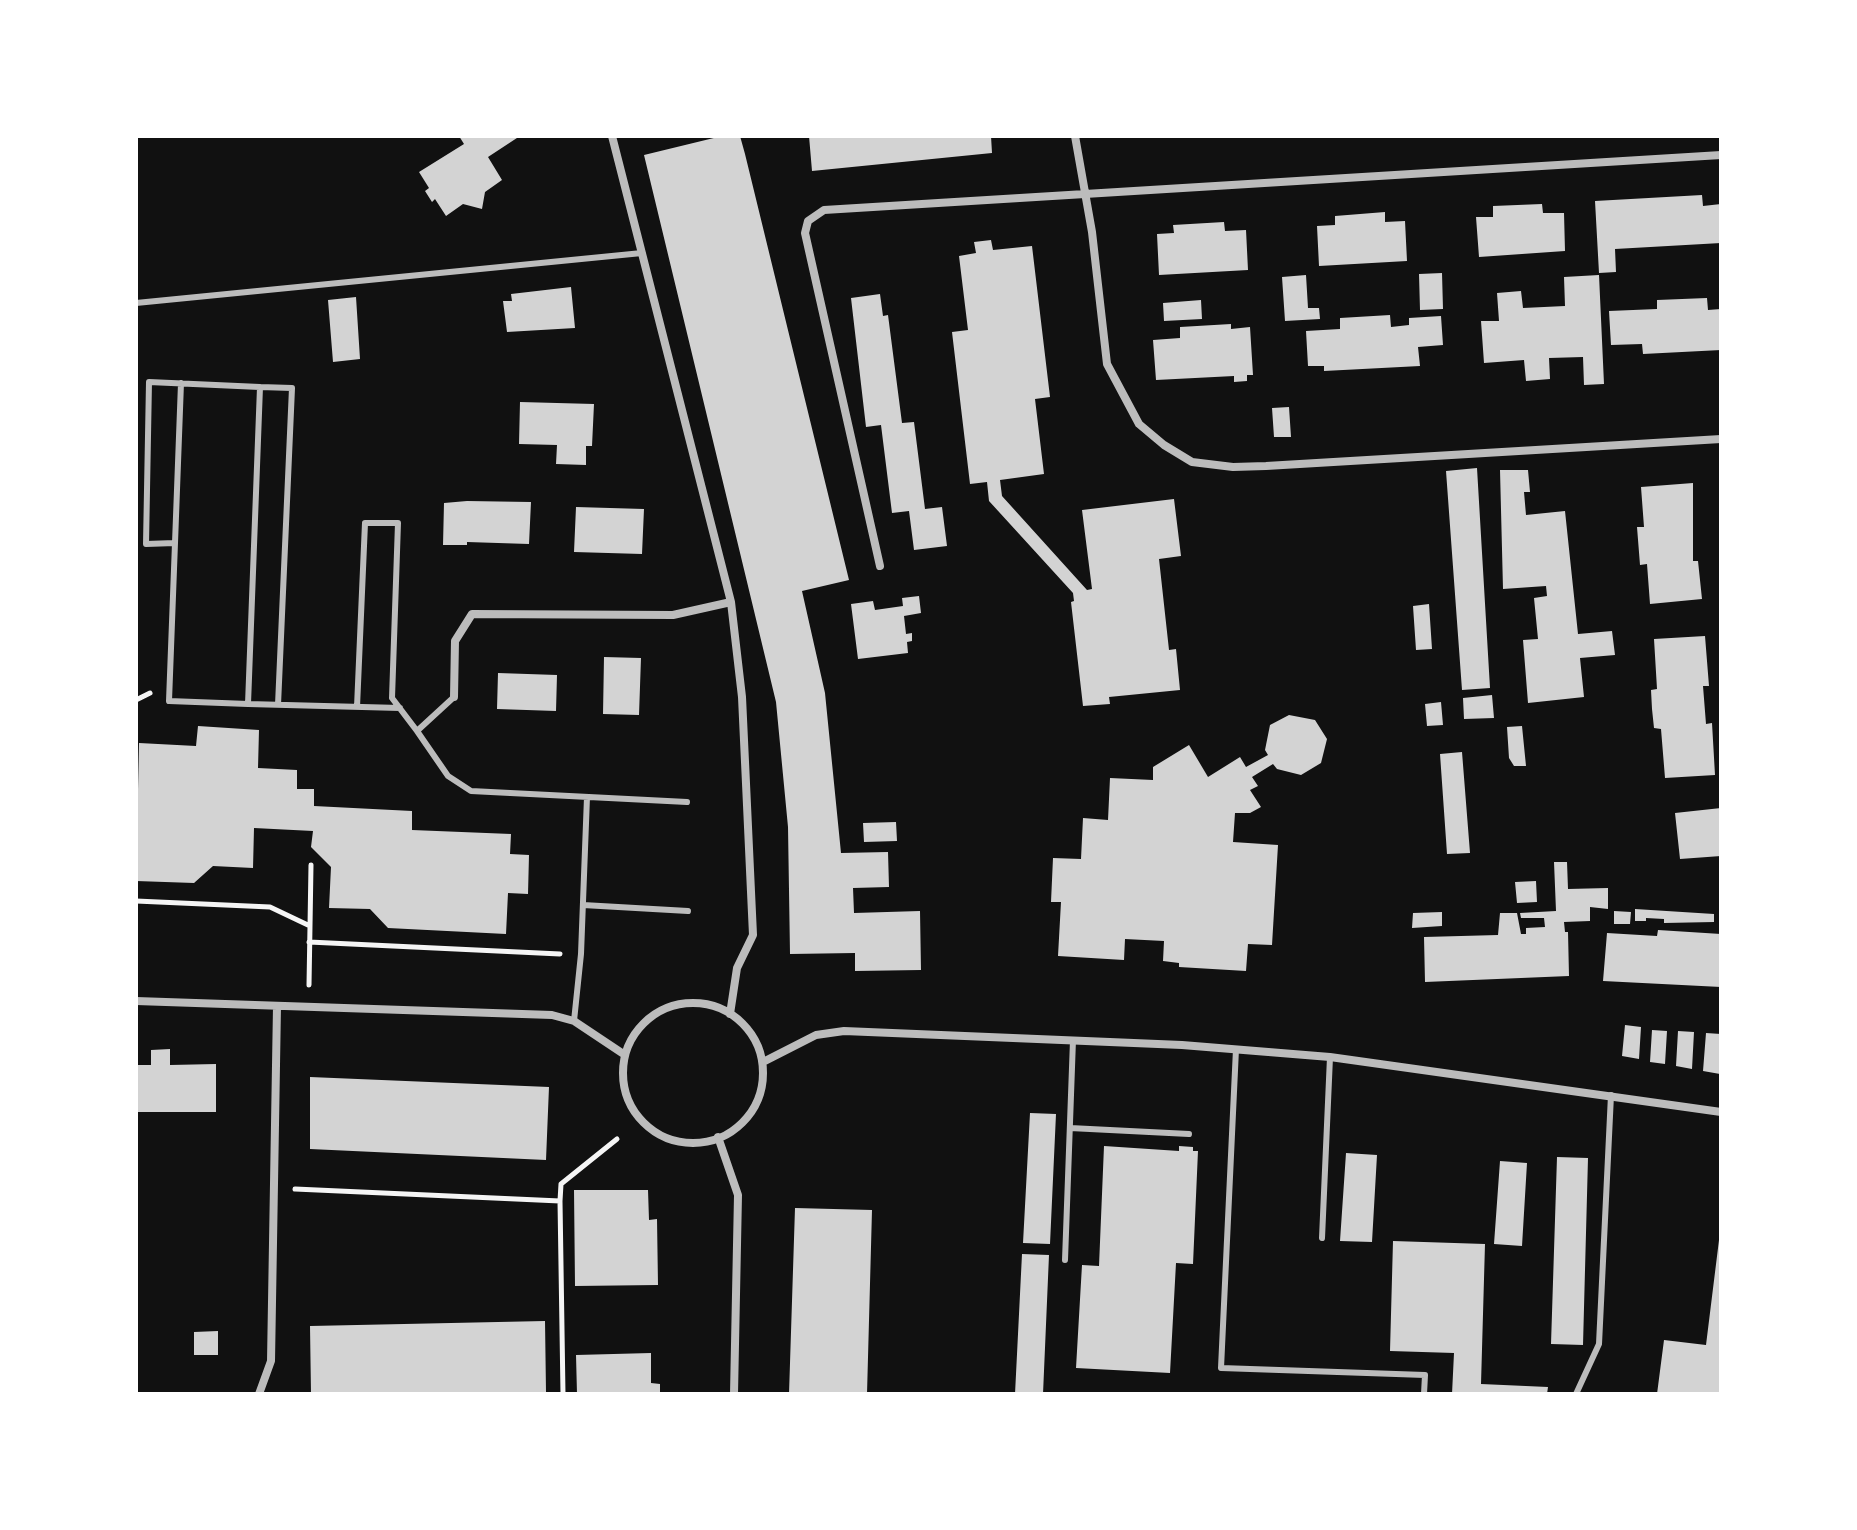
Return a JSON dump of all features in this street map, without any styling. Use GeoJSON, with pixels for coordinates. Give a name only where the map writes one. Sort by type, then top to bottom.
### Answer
{"type":"FeatureCollection","features":[{"type":"Feature","properties":{"kind":"street"},"geometry":{"type":"LineString","coordinates":[[612,136],[731,602],[742,697],[753,935],[737,968],[730,1014]]}},
{"type":"Feature","properties":{"kind":"street"},"geometry":{"type":"LineString","coordinates":[[1075,136],[1107,364],[1139,424],[1164,445],[1192,462],[1233,467],[1266,466],[1721,439]]}},
{"type":"Feature","properties":{"kind":"street"},"geometry":{"type":"LineString","coordinates":[[880,566],[805,233],[808,221],[824,210],[1721,155]]}},
{"type":"Feature","properties":{"kind":"street"},"geometry":{"type":"LineString","coordinates":[[454,697],[455,641],[472,614],[673,615],[731,602]]}},
{"type":"Feature","properties":{"kind":"street"},"geometry":{"type":"LineString","coordinates":[[136,1001],[552,1015],[574,1021],[625,1055]]}},
{"type":"Feature","properties":{"kind":"street"},"geometry":{"type":"LineString","coordinates":[[707,1004],[730,1014],[755,1039],[763,1062],[761,1090],[751,1114],[730,1134],[697,1144],[669,1140],[647,1127],[625,1093],[625,1055],[636,1031],[657,1012],[670,1007],[707,1004]]}},
{"type":"Feature","properties":{"kind":"street"},"geometry":{"type":"LineString","coordinates":[[259,1394],[271,1361],[277,1006]]}},
{"type":"Feature","properties":{"kind":"street"},"geometry":{"type":"LineString","coordinates":[[763,1062],[816,1035],[844,1031],[1073,1040],[1330,1057],[1611,1094],[1721,1112]]}},
{"type":"Feature","properties":{"kind":"street"},"geometry":{"type":"LineString","coordinates":[[718,1137],[738,1195],[734,1394]]}},
{"type":"Feature","properties":{"kind":"lane"},"geometry":{"type":"LineString","coordinates":[[136,303],[642,253]]}},
{"type":"Feature","properties":{"kind":"lane"},"geometry":{"type":"LineString","coordinates":[[175,543],[146,544],[149,382],[292,388],[278,705]]}},
{"type":"Feature","properties":{"kind":"lane"},"geometry":{"type":"LineString","coordinates":[[181,383],[169,701],[400,708]]}},
{"type":"Feature","properties":{"kind":"lane"},"geometry":{"type":"LineString","coordinates":[[248,704],[260,387]]}},
{"type":"Feature","properties":{"kind":"lane"},"geometry":{"type":"LineString","coordinates":[[357,707],[365,523],[398,523],[392,698],[448,776],[471,791],[687,802]]}},
{"type":"Feature","properties":{"kind":"lane"},"geometry":{"type":"LineString","coordinates":[[417,731],[454,697]]}},
{"type":"Feature","properties":{"kind":"lane"},"geometry":{"type":"LineString","coordinates":[[574,1021],[581,954],[587,797]]}},
{"type":"Feature","properties":{"kind":"lane"},"geometry":{"type":"LineString","coordinates":[[583,905],[688,911]]}},
{"type":"Feature","properties":{"kind":"lane"},"geometry":{"type":"LineString","coordinates":[[1065,1260],[1073,1040]]}},
{"type":"Feature","properties":{"kind":"lane"},"geometry":{"type":"LineString","coordinates":[[1236,1049],[1221,1368],[1425,1375],[1424,1394]]}},
{"type":"Feature","properties":{"kind":"lane"},"geometry":{"type":"LineString","coordinates":[[1322,1238],[1330,1057]]}},
{"type":"Feature","properties":{"kind":"lane"},"geometry":{"type":"LineString","coordinates":[[1576,1394],[1599,1344],[1611,1094]]}},
{"type":"Feature","properties":{"kind":"lane"},"geometry":{"type":"LineString","coordinates":[[1070,1128],[1189,1134]]}},
{"type":"Feature","properties":{"kind":"path"},"geometry":{"type":"LineString","coordinates":[[308,1007],[311,865]]}},
{"type":"Feature","properties":{"kind":"path"},"geometry":{"type":"LineString","coordinates":[[136,901],[270,907],[310,926]]}},
{"type":"Feature","properties":{"kind":"path"},"geometry":{"type":"LineString","coordinates":[[309,942],[581,954]]}},
{"type":"Feature","properties":{"kind":"path"},"geometry":{"type":"LineString","coordinates":[[563,1394],[561,1184],[617,1139]]}},
{"type":"Feature","properties":{"kind":"path"},"geometry":{"type":"LineString","coordinates":[[274,1188],[560,1201]]}},
{"type":"Feature","properties":{"kind":"building"},"geometry":{"type":"Polygon","coordinates":[[[459,136],[520,136],[488,157],[502,180],[485,192],[482,209],[463,204],[446,216],[435,199],[432,202],[425,191],[429,188],[419,172],[464,144],[459,136]]]}},
{"type":"Feature","properties":{"kind":"building"},"geometry":{"type":"Polygon","coordinates":[[[722,136],[740,136],[849,580],[802,591],[825,693],[841,853],[888,852],[889,887],[853,888],[854,913],[920,911],[921,970],[855,971],[855,953],[790,954],[788,827],[776,702],[644,155],[722,136]]]}},
{"type":"Feature","properties":{"kind":"building"},"geometry":{"type":"Polygon","coordinates":[[[809,136],[991,136],[992,153],[812,171],[809,136]]]}},
{"type":"Feature","properties":{"kind":"building"},"geometry":{"type":"Polygon","coordinates":[[[1702,195],[1703,206],[1721,204],[1721,243],[1615,249],[1616,272],[1599,273],[1595,201],[1702,195]]]}},
{"type":"Feature","properties":{"kind":"building"},"geometry":{"type":"Polygon","coordinates":[[[1542,204],[1543,213],[1564,213],[1565,251],[1479,257],[1476,217],[1493,217],[1493,206],[1542,204]]]}},
{"type":"Feature","properties":{"kind":"building"},"geometry":{"type":"Polygon","coordinates":[[[1385,212],[1385,222],[1405,221],[1407,261],[1319,266],[1317,226],[1335,225],[1335,216],[1385,212]]]}},
{"type":"Feature","properties":{"kind":"building"},"geometry":{"type":"Polygon","coordinates":[[[1224,222],[1225,231],[1246,230],[1248,270],[1159,275],[1157,234],[1174,233],[1173,225],[1224,222]]]}},
{"type":"Feature","properties":{"kind":"building"},"geometry":{"type":"Polygon","coordinates":[[[991,240],[993,250],[1032,246],[1050,397],[1035,399],[1044,474],[1000,480],[1002,496],[1087,590],[1092,589],[1082,510],[1174,499],[1181,556],[1159,559],[1169,650],[1176,649],[1180,690],[1109,697],[1110,704],[1083,706],[1071,602],[1074,601],[1073,593],[989,501],[987,482],[970,484],[952,332],[968,330],[959,256],[976,253],[974,242],[991,240]]]}},
{"type":"Feature","properties":{"kind":"building"},"geometry":{"type":"Polygon","coordinates":[[[1442,273],[1443,309],[1420,310],[1419,274],[1442,273]]]}},
{"type":"Feature","properties":{"kind":"building"},"geometry":{"type":"Polygon","coordinates":[[[1306,275],[1308,308],[1319,308],[1320,319],[1285,321],[1282,277],[1306,275]]]}},
{"type":"Feature","properties":{"kind":"building"},"geometry":{"type":"Polygon","coordinates":[[[1599,275],[1604,384],[1584,385],[1583,357],[1549,358],[1550,379],[1526,381],[1524,360],[1484,363],[1481,321],[1499,321],[1497,293],[1521,291],[1523,308],[1565,306],[1564,277],[1599,275]]]}},
{"type":"Feature","properties":{"kind":"building"},"geometry":{"type":"Polygon","coordinates":[[[571,287],[575,328],[507,332],[503,301],[512,301],[511,294],[571,287]]]}},
{"type":"Feature","properties":{"kind":"building"},"geometry":{"type":"Polygon","coordinates":[[[880,294],[883,316],[888,315],[902,423],[914,422],[925,509],[942,507],[947,546],[914,550],[909,511],[892,513],[881,425],[866,427],[851,298],[880,294]]]}},
{"type":"Feature","properties":{"kind":"building"},"geometry":{"type":"Polygon","coordinates":[[[356,297],[360,359],[333,362],[328,300],[356,297]]]}},
{"type":"Feature","properties":{"kind":"building"},"geometry":{"type":"Polygon","coordinates":[[[1707,298],[1708,310],[1721,309],[1721,350],[1643,354],[1642,344],[1611,345],[1609,311],[1657,309],[1657,300],[1707,298]]]}},
{"type":"Feature","properties":{"kind":"building"},"geometry":{"type":"Polygon","coordinates":[[[1201,300],[1202,319],[1164,321],[1163,303],[1201,300]]]}},
{"type":"Feature","properties":{"kind":"building"},"geometry":{"type":"Polygon","coordinates":[[[1390,315],[1391,327],[1409,325],[1409,318],[1441,316],[1443,345],[1418,347],[1420,366],[1324,371],[1324,366],[1308,366],[1306,331],[1340,329],[1340,318],[1390,315]]]}},
{"type":"Feature","properties":{"kind":"building"},"geometry":{"type":"Polygon","coordinates":[[[1231,324],[1231,329],[1250,327],[1253,375],[1247,375],[1247,381],[1234,382],[1234,376],[1156,380],[1153,340],[1180,338],[1180,327],[1231,324]]]}},
{"type":"Feature","properties":{"kind":"building"},"geometry":{"type":"Polygon","coordinates":[[[520,402],[594,404],[592,446],[586,446],[586,465],[556,464],[557,445],[519,444],[520,402]]]}},
{"type":"Feature","properties":{"kind":"building"},"geometry":{"type":"Polygon","coordinates":[[[1289,407],[1291,437],[1274,437],[1272,408],[1289,407]]]}},
{"type":"Feature","properties":{"kind":"building"},"geometry":{"type":"Polygon","coordinates":[[[1477,468],[1490,688],[1462,690],[1446,471],[1477,468]]]}},
{"type":"Feature","properties":{"kind":"building"},"geometry":{"type":"Polygon","coordinates":[[[1500,470],[1528,470],[1530,492],[1524,492],[1526,515],[1565,511],[1578,634],[1612,631],[1615,655],[1580,658],[1584,697],[1528,703],[1523,640],[1538,639],[1534,598],[1547,596],[1546,586],[1503,589],[1500,470]]]}},
{"type":"Feature","properties":{"kind":"building"},"geometry":{"type":"Polygon","coordinates":[[[1693,483],[1693,561],[1698,561],[1702,599],[1650,604],[1647,564],[1640,565],[1637,527],[1644,527],[1641,487],[1693,483]]]}},
{"type":"Feature","properties":{"kind":"building"},"geometry":{"type":"Polygon","coordinates":[[[531,502],[529,544],[467,542],[467,545],[443,545],[444,503],[531,502]]]}},
{"type":"Feature","properties":{"kind":"building"},"geometry":{"type":"Polygon","coordinates":[[[576,507],[644,509],[642,554],[574,552],[576,507]]]}},
{"type":"Feature","properties":{"kind":"building"},"geometry":{"type":"Polygon","coordinates":[[[919,596],[921,613],[904,616],[906,634],[912,633],[912,641],[907,642],[908,653],[858,659],[851,604],[873,601],[875,610],[903,606],[902,598],[919,596]]]}},
{"type":"Feature","properties":{"kind":"building"},"geometry":{"type":"Polygon","coordinates":[[[1429,604],[1432,649],[1416,650],[1413,606],[1429,604]]]}},
{"type":"Feature","properties":{"kind":"building"},"geometry":{"type":"Polygon","coordinates":[[[1705,636],[1709,686],[1703,686],[1706,724],[1712,723],[1715,775],[1665,778],[1661,729],[1654,728],[1652,709],[1651,690],[1657,689],[1654,639],[1705,636]]]}},
{"type":"Feature","properties":{"kind":"building"},"geometry":{"type":"Polygon","coordinates":[[[604,657],[641,658],[639,715],[603,714],[604,657]]]}},
{"type":"Feature","properties":{"kind":"building"},"geometry":{"type":"Polygon","coordinates":[[[498,673],[557,675],[556,711],[497,709],[498,673]]]}},
{"type":"Feature","properties":{"kind":"building"},"geometry":{"type":"Polygon","coordinates":[[[1492,695],[1494,718],[1464,719],[1463,698],[1492,695]]]}},
{"type":"Feature","properties":{"kind":"building"},"geometry":{"type":"Polygon","coordinates":[[[1441,702],[1443,725],[1427,726],[1425,704],[1441,702]]]}},
{"type":"Feature","properties":{"kind":"building"},"geometry":{"type":"Polygon","coordinates":[[[1289,715],[1315,720],[1327,739],[1321,763],[1301,775],[1277,769],[1273,764],[1252,777],[1258,786],[1250,790],[1261,807],[1250,813],[1235,813],[1233,842],[1278,845],[1272,945],[1248,944],[1246,971],[1179,967],[1179,963],[1163,961],[1164,941],[1125,939],[1124,960],[1058,956],[1061,902],[1051,902],[1053,858],[1081,859],[1083,818],[1108,820],[1110,778],[1153,780],[1153,767],[1189,745],[1208,777],[1240,757],[1246,767],[1268,755],[1265,750],[1270,725],[1289,715]]]}},
{"type":"Feature","properties":{"kind":"building"},"geometry":{"type":"Polygon","coordinates":[[[198,726],[259,730],[258,768],[297,770],[297,789],[314,789],[314,806],[412,811],[412,830],[511,834],[510,854],[529,855],[528,894],[508,893],[506,934],[388,928],[370,909],[329,908],[331,867],[311,847],[313,831],[254,828],[253,868],[213,866],[194,883],[136,881],[139,743],[196,746],[198,726]]]}},
{"type":"Feature","properties":{"kind":"building"},"geometry":{"type":"Polygon","coordinates":[[[1522,726],[1526,766],[1514,766],[1509,758],[1507,727],[1522,726]]]}},
{"type":"Feature","properties":{"kind":"building"},"geometry":{"type":"Polygon","coordinates":[[[1462,752],[1470,853],[1447,854],[1440,754],[1462,752]]]}},
{"type":"Feature","properties":{"kind":"building"},"geometry":{"type":"Polygon","coordinates":[[[1721,808],[1721,856],[1680,859],[1675,813],[1721,808]]]}},
{"type":"Feature","properties":{"kind":"building"},"geometry":{"type":"Polygon","coordinates":[[[896,822],[897,841],[864,842],[863,823],[896,822]]]}},
{"type":"Feature","properties":{"kind":"building"},"geometry":{"type":"Polygon","coordinates":[[[1554,862],[1567,862],[1568,889],[1608,888],[1608,909],[1590,907],[1590,921],[1564,922],[1565,932],[1568,932],[1569,976],[1425,982],[1424,937],[1498,935],[1500,913],[1517,913],[1521,934],[1526,934],[1526,928],[1545,927],[1544,918],[1521,918],[1520,913],[1556,911],[1554,862]]]}},
{"type":"Feature","properties":{"kind":"building"},"geometry":{"type":"Polygon","coordinates":[[[1536,881],[1537,902],[1517,903],[1515,882],[1536,881]]]}},
{"type":"Feature","properties":{"kind":"building"},"geometry":{"type":"Polygon","coordinates":[[[1635,909],[1714,914],[1714,922],[1664,923],[1664,919],[1646,918],[1646,921],[1635,921],[1635,909]]]}},
{"type":"Feature","properties":{"kind":"building"},"geometry":{"type":"Polygon","coordinates":[[[1614,911],[1631,912],[1630,924],[1614,924],[1614,911]]]}},
{"type":"Feature","properties":{"kind":"building"},"geometry":{"type":"Polygon","coordinates":[[[1442,912],[1442,926],[1412,928],[1413,913],[1442,912]]]}},
{"type":"Feature","properties":{"kind":"building"},"geometry":{"type":"Polygon","coordinates":[[[1658,930],[1721,934],[1721,987],[1603,981],[1607,933],[1657,936],[1658,930]]]}},
{"type":"Feature","properties":{"kind":"building"},"geometry":{"type":"Polygon","coordinates":[[[1625,1025],[1641,1027],[1639,1059],[1622,1056],[1625,1025]]]}},
{"type":"Feature","properties":{"kind":"building"},"geometry":{"type":"Polygon","coordinates":[[[1652,1030],[1667,1031],[1665,1064],[1650,1062],[1652,1030]]]}},
{"type":"Feature","properties":{"kind":"building"},"geometry":{"type":"Polygon","coordinates":[[[1678,1031],[1694,1032],[1692,1069],[1676,1066],[1678,1031]]]}},
{"type":"Feature","properties":{"kind":"building"},"geometry":{"type":"Polygon","coordinates":[[[1706,1033],[1721,1034],[1720,1074],[1703,1071],[1706,1033]]]}},
{"type":"Feature","properties":{"kind":"building"},"geometry":{"type":"Polygon","coordinates":[[[170,1049],[170,1065],[216,1064],[216,1112],[136,1112],[136,1065],[151,1065],[151,1050],[170,1049]]]}},
{"type":"Feature","properties":{"kind":"building"},"geometry":{"type":"Polygon","coordinates":[[[310,1077],[549,1087],[546,1160],[310,1149],[310,1077]]]}},
{"type":"Feature","properties":{"kind":"building"},"geometry":{"type":"Polygon","coordinates":[[[1030,1113],[1056,1114],[1050,1244],[1023,1243],[1030,1113]]]}},
{"type":"Feature","properties":{"kind":"building"},"geometry":{"type":"Polygon","coordinates":[[[1104,1146],[1179,1151],[1179,1146],[1193,1147],[1193,1151],[1198,1151],[1193,1264],[1176,1263],[1170,1373],[1076,1368],[1082,1265],[1099,1266],[1104,1146]]]}},
{"type":"Feature","properties":{"kind":"building"},"geometry":{"type":"Polygon","coordinates":[[[1346,1153],[1377,1155],[1372,1242],[1340,1241],[1346,1153]]]}},
{"type":"Feature","properties":{"kind":"building"},"geometry":{"type":"Polygon","coordinates":[[[1557,1157],[1588,1158],[1583,1345],[1551,1344],[1557,1157]]]}},
{"type":"Feature","properties":{"kind":"building"},"geometry":{"type":"Polygon","coordinates":[[[1500,1161],[1527,1163],[1522,1246],[1494,1244],[1500,1161]]]}},
{"type":"Feature","properties":{"kind":"building"},"geometry":{"type":"Polygon","coordinates":[[[574,1190],[648,1190],[649,1220],[657,1219],[658,1285],[575,1286],[574,1190]]]}},
{"type":"Feature","properties":{"kind":"building"},"geometry":{"type":"Polygon","coordinates":[[[795,1208],[872,1210],[867,1394],[789,1394],[795,1208]]]}},
{"type":"Feature","properties":{"kind":"building"},"geometry":{"type":"Polygon","coordinates":[[[1719,1240],[1721,1394],[1657,1394],[1664,1340],[1706,1345],[1719,1240]]]}},
{"type":"Feature","properties":{"kind":"building"},"geometry":{"type":"Polygon","coordinates":[[[1393,1241],[1485,1244],[1481,1384],[1548,1387],[1547,1394],[1452,1394],[1454,1353],[1390,1351],[1393,1241]]]}},
{"type":"Feature","properties":{"kind":"building"},"geometry":{"type":"Polygon","coordinates":[[[1022,1254],[1049,1255],[1043,1394],[1015,1394],[1022,1254]]]}},
{"type":"Feature","properties":{"kind":"building"},"geometry":{"type":"Polygon","coordinates":[[[545,1321],[546,1392],[311,1394],[310,1326],[545,1321]]]}},
{"type":"Feature","properties":{"kind":"building"},"geometry":{"type":"Polygon","coordinates":[[[218,1331],[218,1355],[194,1355],[194,1332],[218,1331]]]}},
{"type":"Feature","properties":{"kind":"building"},"geometry":{"type":"Polygon","coordinates":[[[651,1353],[651,1383],[660,1384],[660,1394],[577,1394],[576,1355],[651,1353]]]}}]}
